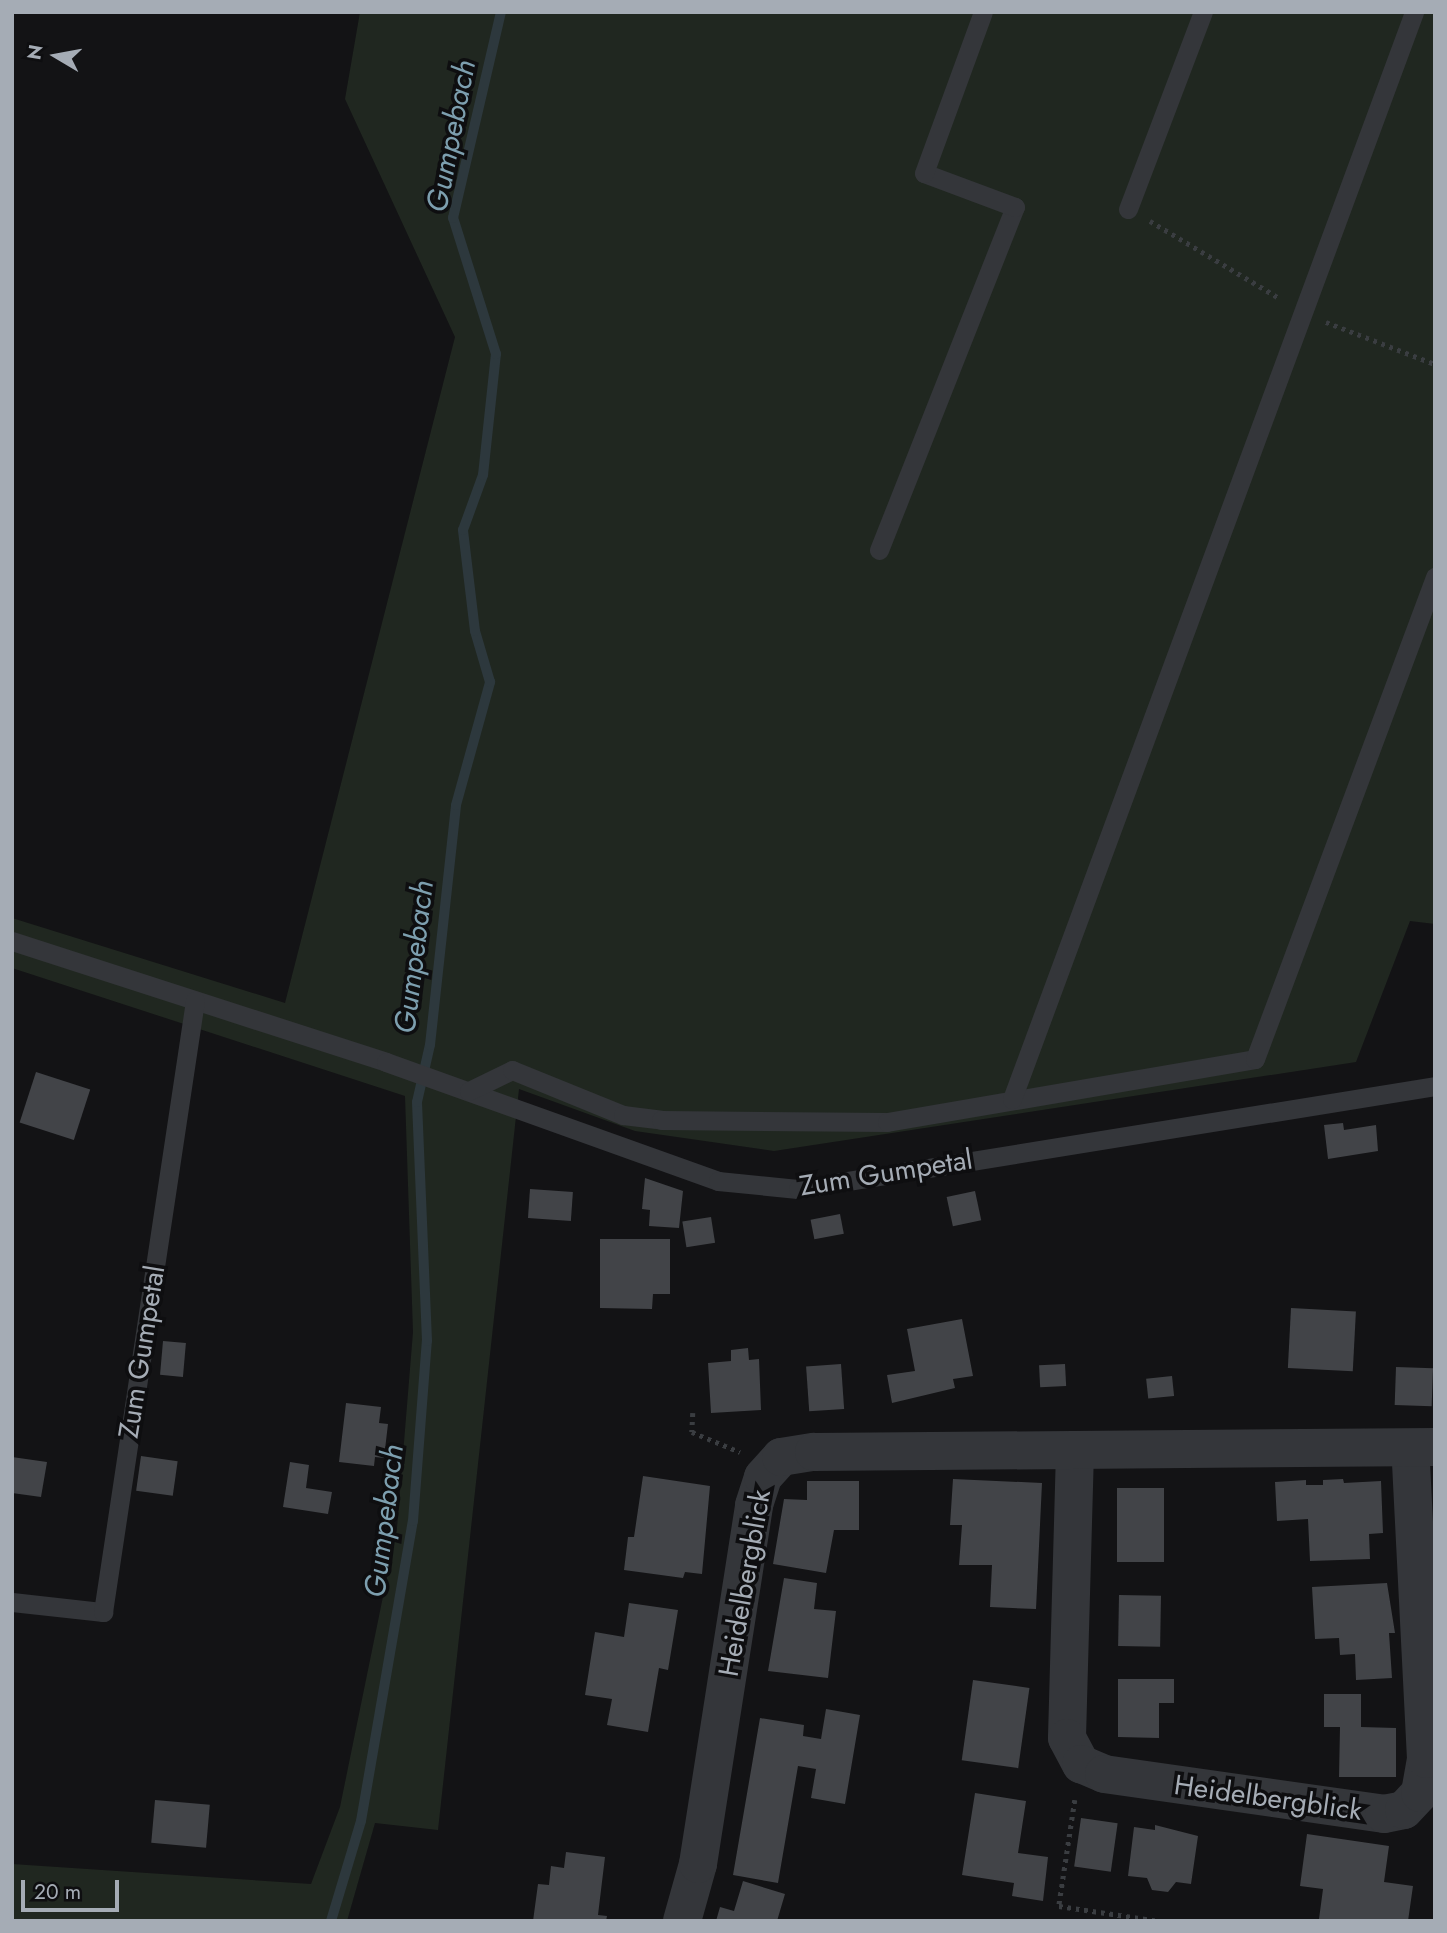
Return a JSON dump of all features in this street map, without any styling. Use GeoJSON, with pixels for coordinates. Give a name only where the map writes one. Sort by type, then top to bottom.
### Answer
{"type":"FeatureCollection","features":[{"type":"Feature","properties":{"kind":"street","name":"Heidelbergblick"},"geometry":{"type":"LineString","coordinates":[[682,1921],[698,1864],[754,1506],[763,1477],[782,1457],[814,1452],[1422,1448],[1426,1759],[1420,1793],[1404,1810],[1359,1814],[1104,1774],[1081,1764]]}},
{"type":"Feature","properties":{"kind":"street"},"geometry":{"type":"LineString","coordinates":[[1076,1451],[1067,1738],[1081,1764]]}},
{"type":"Feature","properties":{"kind":"lane"},"geometry":{"type":"LineString","coordinates":[[879,550],[1015,207],[924,173],[984,12]]}},
{"type":"Feature","properties":{"kind":"lane"},"geometry":{"type":"LineString","coordinates":[[1128,209],[1203,12]]}},
{"type":"Feature","properties":{"kind":"lane"},"geometry":{"type":"LineString","coordinates":[[1012,1100],[1414,12]]}},
{"type":"Feature","properties":{"kind":"lane"},"geometry":{"type":"LineString","coordinates":[[465,1089],[512,1070],[622,1115],[661,1120],[887,1122],[1255,1059],[1435,576]]}},
{"type":"Feature","properties":{"kind":"lane","name":"Zum Gumpetal"},"geometry":{"type":"LineString","coordinates":[[12,941],[386,1062],[718,1181],[798,1189],[1435,1086]]}},
{"type":"Feature","properties":{"kind":"lane","name":"Zum Gumpetal"},"geometry":{"type":"LineString","coordinates":[[12,1602],[103,1612],[195,1001]]}},
{"type":"Feature","properties":{"kind":"path"},"geometry":{"type":"LineString","coordinates":[[1128,209],[1305,313],[1435,364]]}},
{"type":"Feature","properties":{"kind":"path"},"geometry":{"type":"LineString","coordinates":[[694,1413],[692,1432],[773,1466]]}},
{"type":"Feature","properties":{"kind":"path"},"geometry":{"type":"LineString","coordinates":[[1081,1764],[1059,1906],[1159,1921]]}},
{"type":"Feature","properties":{"kind":"shaded area"},"geometry":{"type":"Polygon","coordinates":[[[360,12],[1435,12],[1435,924],[1410,921],[1356,1062],[774,1151],[635,1131],[519,1089],[438,1830],[375,1823],[347,1921],[12,1921],[12,1864],[311,1884],[340,1807],[397,1528],[413,1332],[405,1096],[12,968],[12,918],[285,1003],[455,337],[345,99],[360,12]]]}},
{"type":"Feature","properties":{"kind":"building"},"geometry":{"type":"Polygon","coordinates":[[[36,1072],[90,1090],[74,1140],[20,1122],[36,1072]]]}},
{"type":"Feature","properties":{"kind":"building"},"geometry":{"type":"Polygon","coordinates":[[[1343,1123],[1344,1130],[1376,1125],[1378,1151],[1328,1159],[1324,1125],[1343,1123]]]}},
{"type":"Feature","properties":{"kind":"building"},"geometry":{"type":"Polygon","coordinates":[[[645,1178],[683,1191],[679,1228],[649,1226],[650,1210],[642,1209],[645,1178]]]}},
{"type":"Feature","properties":{"kind":"building"},"geometry":{"type":"Polygon","coordinates":[[[530,1189],[573,1192],[571,1221],[528,1218],[530,1189]]]}},
{"type":"Feature","properties":{"kind":"building"},"geometry":{"type":"Polygon","coordinates":[[[975,1191],[981,1220],[953,1226],[947,1197],[975,1191]]]}},
{"type":"Feature","properties":{"kind":"building"},"geometry":{"type":"Polygon","coordinates":[[[840,1214],[844,1234],[814,1239],[811,1220],[840,1214]]]}},
{"type":"Feature","properties":{"kind":"building"},"geometry":{"type":"Polygon","coordinates":[[[711,1217],[715,1243],[686,1247],[682,1222],[711,1217]]]}},
{"type":"Feature","properties":{"kind":"building"},"geometry":{"type":"Polygon","coordinates":[[[600,1239],[670,1239],[670,1294],[653,1294],[652,1309],[600,1308],[600,1239]]]}},
{"type":"Feature","properties":{"kind":"building"},"geometry":{"type":"Polygon","coordinates":[[[1291,1308],[1356,1311],[1353,1371],[1288,1368],[1291,1308]]]}},
{"type":"Feature","properties":{"kind":"building"},"geometry":{"type":"Polygon","coordinates":[[[962,1319],[973,1376],[953,1379],[955,1388],[892,1403],[887,1375],[915,1371],[907,1329],[962,1319]]]}},
{"type":"Feature","properties":{"kind":"building"},"geometry":{"type":"Polygon","coordinates":[[[163,1341],[186,1343],[183,1377],[160,1375],[163,1341]]]}},
{"type":"Feature","properties":{"kind":"building"},"geometry":{"type":"Polygon","coordinates":[[[748,1348],[749,1360],[759,1359],[761,1410],[711,1413],[708,1363],[731,1361],[731,1350],[748,1348]]]}},
{"type":"Feature","properties":{"kind":"building"},"geometry":{"type":"Polygon","coordinates":[[[841,1364],[844,1409],[809,1411],[806,1366],[841,1364]]]}},
{"type":"Feature","properties":{"kind":"building"},"geometry":{"type":"Polygon","coordinates":[[[1065,1364],[1066,1386],[1040,1387],[1039,1365],[1065,1364]]]}},
{"type":"Feature","properties":{"kind":"building"},"geometry":{"type":"Polygon","coordinates":[[[1396,1367],[1433,1368],[1432,1406],[1395,1405],[1396,1367]]]}},
{"type":"Feature","properties":{"kind":"building"},"geometry":{"type":"Polygon","coordinates":[[[1172,1376],[1174,1396],[1148,1399],[1146,1379],[1172,1376]]]}},
{"type":"Feature","properties":{"kind":"building"},"geometry":{"type":"Polygon","coordinates":[[[346,1403],[381,1407],[379,1423],[388,1424],[384,1458],[375,1457],[374,1466],[339,1462],[346,1403]]]}},
{"type":"Feature","properties":{"kind":"building"},"geometry":{"type":"Polygon","coordinates":[[[141,1456],[178,1461],[173,1496],[136,1491],[141,1456]]]}},
{"type":"Feature","properties":{"kind":"building"},"geometry":{"type":"Polygon","coordinates":[[[12,1457],[47,1462],[41,1497],[12,1493],[12,1457]]]}},
{"type":"Feature","properties":{"kind":"building"},"geometry":{"type":"Polygon","coordinates":[[[290,1462],[309,1465],[306,1488],[332,1492],[328,1514],[283,1507],[290,1462]]]}},
{"type":"Feature","properties":{"kind":"building"},"geometry":{"type":"Polygon","coordinates":[[[643,1476],[710,1486],[702,1574],[685,1572],[683,1578],[624,1570],[628,1537],[634,1537],[643,1476]]]}},
{"type":"Feature","properties":{"kind":"building"},"geometry":{"type":"Polygon","coordinates":[[[953,1479],[1042,1483],[1036,1609],[990,1607],[992,1565],[959,1565],[962,1525],[950,1525],[953,1479]]]}},
{"type":"Feature","properties":{"kind":"building"},"geometry":{"type":"Polygon","coordinates":[[[1343,1479],[1344,1483],[1381,1481],[1383,1533],[1369,1534],[1370,1559],[1310,1561],[1308,1519],[1277,1521],[1275,1482],[1306,1480],[1306,1485],[1323,1485],[1323,1480],[1343,1479]]]}},
{"type":"Feature","properties":{"kind":"building"},"geometry":{"type":"Polygon","coordinates":[[[807,1481],[859,1481],[859,1530],[834,1530],[826,1573],[773,1564],[784,1499],[807,1500],[807,1481]]]}},
{"type":"Feature","properties":{"kind":"building"},"geometry":{"type":"Polygon","coordinates":[[[1117,1488],[1164,1488],[1164,1562],[1117,1562],[1117,1488]]]}},
{"type":"Feature","properties":{"kind":"building"},"geometry":{"type":"Polygon","coordinates":[[[784,1578],[817,1583],[814,1609],[836,1611],[828,1678],[768,1671],[784,1578]]]}},
{"type":"Feature","properties":{"kind":"building"},"geometry":{"type":"Polygon","coordinates":[[[1387,1583],[1395,1633],[1389,1633],[1392,1678],[1356,1680],[1355,1654],[1340,1655],[1339,1638],[1315,1639],[1312,1587],[1387,1583]]]}},
{"type":"Feature","properties":{"kind":"building"},"geometry":{"type":"Polygon","coordinates":[[[1119,1595],[1161,1596],[1160,1647],[1118,1646],[1119,1595]]]}},
{"type":"Feature","properties":{"kind":"building"},"geometry":{"type":"Polygon","coordinates":[[[629,1603],[678,1610],[668,1670],[659,1668],[648,1732],[607,1725],[612,1699],[585,1695],[595,1632],[624,1637],[629,1603]]]}},
{"type":"Feature","properties":{"kind":"building"},"geometry":{"type":"Polygon","coordinates":[[[1118,1679],[1174,1679],[1174,1703],[1159,1703],[1159,1738],[1118,1737],[1118,1679]]]}},
{"type":"Feature","properties":{"kind":"building"},"geometry":{"type":"Polygon","coordinates":[[[973,1680],[1029,1688],[1018,1768],[962,1760],[973,1680]]]}},
{"type":"Feature","properties":{"kind":"building"},"geometry":{"type":"Polygon","coordinates":[[[1324,1694],[1361,1694],[1361,1727],[1396,1728],[1396,1777],[1339,1777],[1340,1727],[1324,1727],[1324,1694]]]}},
{"type":"Feature","properties":{"kind":"building"},"geometry":{"type":"Polygon","coordinates":[[[826,1709],[860,1715],[845,1804],[811,1798],[816,1769],[798,1766],[778,1883],[733,1875],[760,1718],[804,1725],[803,1736],[821,1739],[826,1709]]]}},
{"type":"Feature","properties":{"kind":"building"},"geometry":{"type":"Polygon","coordinates":[[[975,1793],[1026,1801],[1018,1853],[1048,1857],[1043,1901],[1012,1896],[1014,1883],[962,1875],[975,1793]]]}},
{"type":"Feature","properties":{"kind":"building"},"geometry":{"type":"Polygon","coordinates":[[[155,1800],[210,1805],[206,1848],[151,1843],[155,1800]]]}},
{"type":"Feature","properties":{"kind":"building"},"geometry":{"type":"Polygon","coordinates":[[[1081,1818],[1118,1823],[1111,1872],[1074,1867],[1081,1818]]]}},
{"type":"Feature","properties":{"kind":"building"},"geometry":{"type":"Polygon","coordinates":[[[1155,1825],[1198,1836],[1191,1884],[1176,1882],[1168,1892],[1152,1890],[1147,1878],[1128,1876],[1134,1827],[1155,1830],[1155,1825]]]}},
{"type":"Feature","properties":{"kind":"building"},"geometry":{"type":"Polygon","coordinates":[[[1307,1834],[1389,1846],[1384,1882],[1413,1886],[1408,1921],[1319,1919],[1323,1889],[1300,1886],[1307,1834]]]}},
{"type":"Feature","properties":{"kind":"building"},"geometry":{"type":"Polygon","coordinates":[[[566,1852],[605,1857],[598,1915],[607,1916],[606,1921],[533,1921],[538,1884],[549,1885],[551,1866],[564,1868],[566,1852]]]}},
{"type":"Feature","properties":{"kind":"building"},"geometry":{"type":"Polygon","coordinates":[[[743,1881],[785,1894],[777,1921],[716,1921],[720,1907],[734,1911],[743,1881]]]}},
{"type":"Feature","properties":{"kind":"waterway","name":"Gumpebach"},"geometry":{"type":"LineString","coordinates":[[331,1921],[361,1821],[413,1521],[427,1341],[417,1102],[430,1045],[456,805],[490,682],[475,631],[463,530],[483,475],[496,354],[453,218],[501,12]]}}]}
